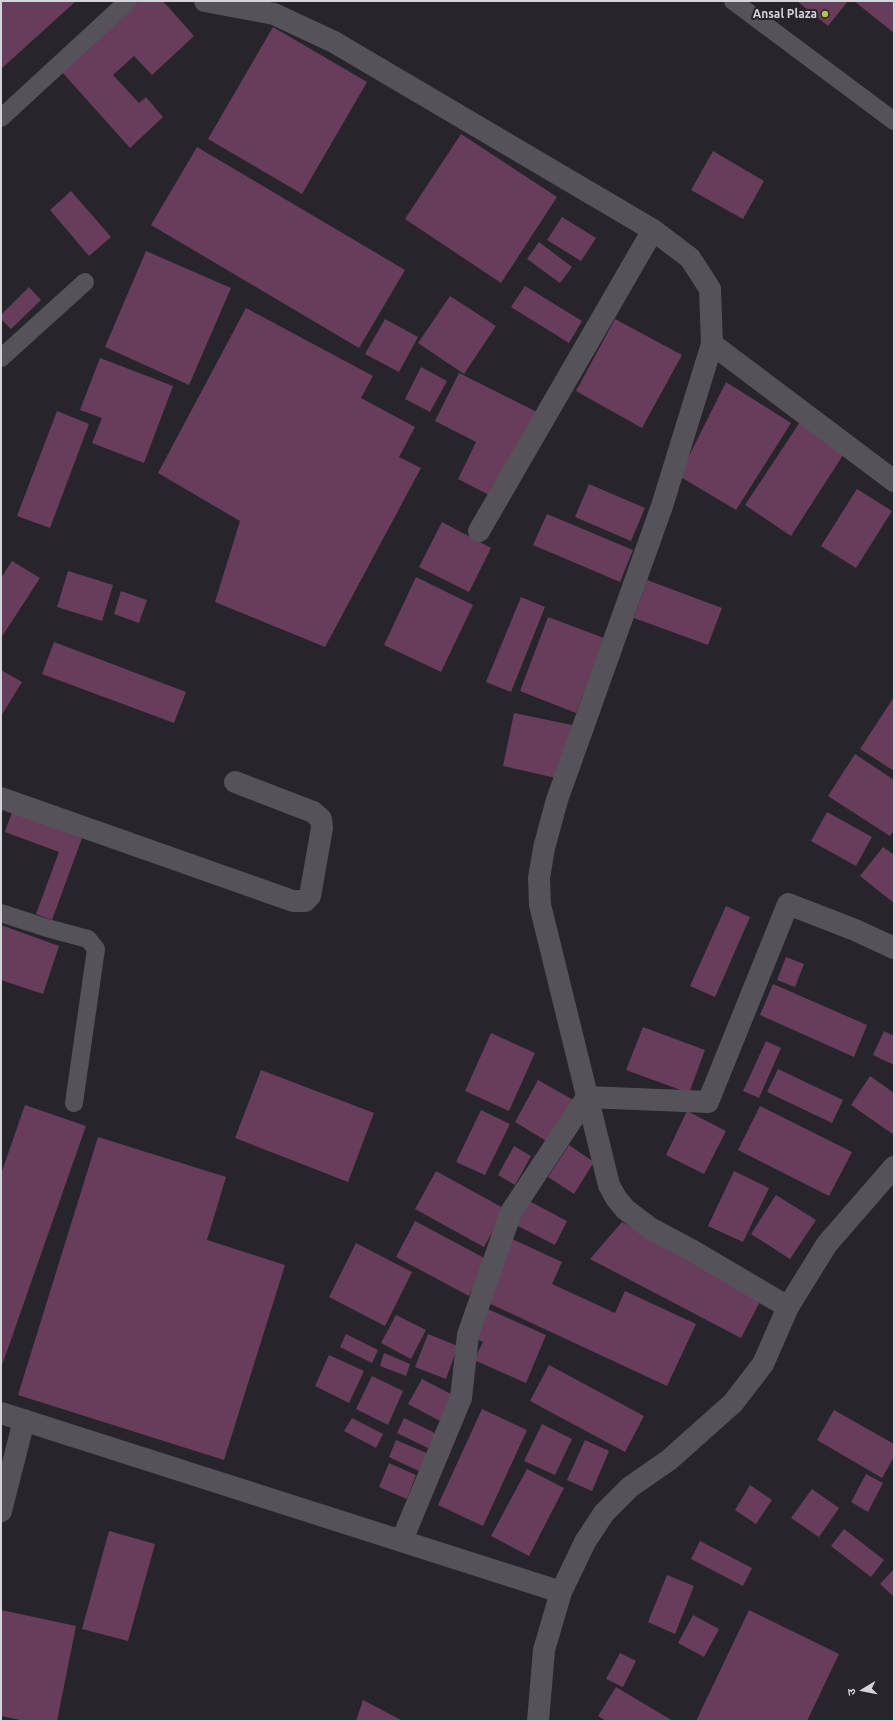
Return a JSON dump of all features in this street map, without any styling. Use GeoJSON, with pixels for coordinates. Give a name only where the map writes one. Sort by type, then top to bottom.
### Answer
{"type":"FeatureCollection","features":[{"type":"Feature","properties":{"kind":"street"},"geometry":{"type":"LineString","coordinates":[[205,1],[274,14],[334,42],[653,230],[690,258],[710,289],[712,344],[662,506],[557,800],[544,848],[539,878],[540,905],[609,1185],[616,1198],[625,1209],[650,1228],[693,1251],[788,1308]]}},
{"type":"Feature","properties":{"kind":"street"},"geometry":{"type":"LineString","coordinates":[[479,531],[653,230]]}},
{"type":"Feature","properties":{"kind":"street"},"geometry":{"type":"LineString","coordinates":[[712,344],[894,481]]}},
{"type":"Feature","properties":{"kind":"street"},"geometry":{"type":"LineString","coordinates":[[1,798],[293,901],[305,901],[310,896],[322,828],[321,819],[313,812],[235,782]]}},
{"type":"Feature","properties":{"kind":"street"},"geometry":{"type":"LineString","coordinates":[[587,1097],[708,1102],[788,904],[855,930],[894,948]]}},
{"type":"Feature","properties":{"kind":"street"},"geometry":{"type":"LineString","coordinates":[[402,1540],[462,1398],[468,1335],[512,1212],[587,1097]]}},
{"type":"Feature","properties":{"kind":"street"},"geometry":{"type":"LineString","coordinates":[[538,1721],[544,1650],[561,1592],[585,1542],[604,1513],[630,1487],[669,1460],[733,1403],[763,1364],[788,1308],[827,1244],[894,1166]]}},
{"type":"Feature","properties":{"kind":"street"},"geometry":{"type":"LineString","coordinates":[[1,1413],[561,1592]]}},
{"type":"Feature","properties":{"kind":"street"},"geometry":{"type":"LineString","coordinates":[[1,1511],[24,1420]]}},
{"type":"Feature","properties":{"kind":"lane"},"geometry":{"type":"LineString","coordinates":[[1,118],[128,1]]}},
{"type":"Feature","properties":{"kind":"lane"},"geometry":{"type":"LineString","coordinates":[[732,1],[894,121]]}},
{"type":"Feature","properties":{"kind":"lane"},"geometry":{"type":"LineString","coordinates":[[1,358],[85,282]]}},
{"type":"Feature","properties":{"kind":"lane"},"geometry":{"type":"LineString","coordinates":[[1,913],[46,928],[88,939],[96,949],[74,1102]]}},
{"type":"Feature","properties":{"kind":"building"},"geometry":{"type":"Polygon","coordinates":[[[1,1],[76,1],[1,69],[1,1]]]}},
{"type":"Feature","properties":{"kind":"building"},"geometry":{"type":"Polygon","coordinates":[[[139,1],[163,1],[194,36],[152,75],[134,56],[113,75],[139,103],[146,97],[163,117],[130,148],[62,72],[139,1]]]}},
{"type":"Feature","properties":{"kind":"building","name":"Ansal Plaza"},"geometry":{"type":"Polygon","coordinates":[[[797,1],[848,1],[828,26],[797,1]]]}},
{"type":"Feature","properties":{"kind":"building"},"geometry":{"type":"Polygon","coordinates":[[[854,1],[894,1],[894,33],[854,1]]]}},
{"type":"Feature","properties":{"kind":"building"},"geometry":{"type":"Polygon","coordinates":[[[273,27],[367,82],[302,194],[208,139],[273,27]]]}},
{"type":"Feature","properties":{"kind":"building"},"geometry":{"type":"Polygon","coordinates":[[[461,134],[557,197],[501,283],[405,219],[461,134]]]}},
{"type":"Feature","properties":{"kind":"building"},"geometry":{"type":"Polygon","coordinates":[[[197,147],[405,270],[359,348],[151,225],[197,147]]]}},
{"type":"Feature","properties":{"kind":"building"},"geometry":{"type":"Polygon","coordinates":[[[713,151],[764,181],[743,219],[691,190],[713,151]]]}},
{"type":"Feature","properties":{"kind":"building"},"geometry":{"type":"Polygon","coordinates":[[[71,191],[111,237],[89,256],[50,210],[71,191]]]}},
{"type":"Feature","properties":{"kind":"building"},"geometry":{"type":"Polygon","coordinates":[[[562,217],[596,238],[581,261],[547,240],[562,217]]]}},
{"type":"Feature","properties":{"kind":"building"},"geometry":{"type":"Polygon","coordinates":[[[539,242],[572,267],[560,283],[527,259],[539,242]]]}},
{"type":"Feature","properties":{"kind":"building"},"geometry":{"type":"Polygon","coordinates":[[[146,251],[231,288],[189,385],[105,347],[146,251]]]}},
{"type":"Feature","properties":{"kind":"building"},"geometry":{"type":"Polygon","coordinates":[[[525,286],[582,321],[569,343],[511,307],[525,286]]]}},
{"type":"Feature","properties":{"kind":"building"},"geometry":{"type":"Polygon","coordinates":[[[29,287],[41,300],[11,329],[1,319],[1,315],[29,287]]]}},
{"type":"Feature","properties":{"kind":"building"},"geometry":{"type":"Polygon","coordinates":[[[450,296],[496,326],[464,374],[418,343],[450,296]]]}},
{"type":"Feature","properties":{"kind":"building"},"geometry":{"type":"Polygon","coordinates":[[[246,308],[373,376],[361,398],[415,427],[399,457],[421,468],[325,647],[215,602],[240,521],[158,473],[246,308]]]}},
{"type":"Feature","properties":{"kind":"building"},"geometry":{"type":"Polygon","coordinates":[[[385,319],[418,337],[399,372],[365,354],[385,319]]]}},
{"type":"Feature","properties":{"kind":"building"},"geometry":{"type":"Polygon","coordinates":[[[615,319],[682,355],[642,428],[576,391],[615,319]]]}},
{"type":"Feature","properties":{"kind":"building"},"geometry":{"type":"Polygon","coordinates":[[[100,358],[173,386],[144,463],[92,443],[102,418],[80,410],[100,358]]]}},
{"type":"Feature","properties":{"kind":"building"},"geometry":{"type":"Polygon","coordinates":[[[421,367],[447,381],[430,412],[405,399],[421,367]]]}},
{"type":"Feature","properties":{"kind":"building"},"geometry":{"type":"Polygon","coordinates":[[[459,373],[539,413],[489,495],[458,479],[476,442],[435,421],[459,373]]]}},
{"type":"Feature","properties":{"kind":"building"},"geometry":{"type":"Polygon","coordinates":[[[726,382],[791,423],[736,510],[679,476],[726,382]]]}},
{"type":"Feature","properties":{"kind":"building"},"geometry":{"type":"Polygon","coordinates":[[[57,411],[89,424],[50,528],[17,516],[57,411]]]}},
{"type":"Feature","properties":{"kind":"building"},"geometry":{"type":"Polygon","coordinates":[[[800,422],[845,452],[791,536],[745,505],[800,422]]]}},
{"type":"Feature","properties":{"kind":"building"},"geometry":{"type":"Polygon","coordinates":[[[589,484],[645,508],[631,541],[575,517],[589,484]]]}},
{"type":"Feature","properties":{"kind":"building"},"geometry":{"type":"Polygon","coordinates":[[[857,489],[892,511],[856,568],[821,546],[857,489]]]}},
{"type":"Feature","properties":{"kind":"building"},"geometry":{"type":"Polygon","coordinates":[[[547,514],[633,550],[620,582],[533,545],[547,514]]]}},
{"type":"Feature","properties":{"kind":"building"},"geometry":{"type":"Polygon","coordinates":[[[442,522],[491,548],[469,592],[419,567],[442,522]]]}},
{"type":"Feature","properties":{"kind":"building"},"geometry":{"type":"Polygon","coordinates":[[[12,561],[40,578],[1,638],[1,578],[12,561]]]}},
{"type":"Feature","properties":{"kind":"building"},"geometry":{"type":"Polygon","coordinates":[[[68,571],[113,585],[102,621],[57,607],[68,571]]]}},
{"type":"Feature","properties":{"kind":"building"},"geometry":{"type":"Polygon","coordinates":[[[416,577],[473,605],[441,672],[384,645],[416,577]]]}},
{"type":"Feature","properties":{"kind":"building"},"geometry":{"type":"Polygon","coordinates":[[[647,580],[722,608],[708,645],[634,618],[647,580]]]}},
{"type":"Feature","properties":{"kind":"building"},"geometry":{"type":"Polygon","coordinates":[[[121,591],[147,600],[139,623],[114,614],[121,591]]]}},
{"type":"Feature","properties":{"kind":"building"},"geometry":{"type":"Polygon","coordinates":[[[521,597],[545,607],[511,692],[486,682],[521,597]]]}},
{"type":"Feature","properties":{"kind":"building"},"geometry":{"type":"Polygon","coordinates":[[[548,617],[604,638],[576,713],[520,691],[548,617]]]}},
{"type":"Feature","properties":{"kind":"building"},"geometry":{"type":"Polygon","coordinates":[[[54,642],[186,692],[174,723],[42,674],[54,642]]]}},
{"type":"Feature","properties":{"kind":"building"},"geometry":{"type":"Polygon","coordinates":[[[1,670],[22,682],[1,716],[1,670]]]}},
{"type":"Feature","properties":{"kind":"building"},"geometry":{"type":"Polygon","coordinates":[[[894,697],[894,771],[860,749],[894,697]]]}},
{"type":"Feature","properties":{"kind":"building"},"geometry":{"type":"Polygon","coordinates":[[[514,713],[572,725],[560,779],[503,766],[514,713]]]}},
{"type":"Feature","properties":{"kind":"building"},"geometry":{"type":"Polygon","coordinates":[[[855,754],[894,780],[894,830],[890,836],[828,796],[855,754]]]}},
{"type":"Feature","properties":{"kind":"building"},"geometry":{"type":"Polygon","coordinates":[[[12,812],[82,838],[52,920],[36,914],[59,852],[5,832],[12,812]]]}},
{"type":"Feature","properties":{"kind":"building"},"geometry":{"type":"Polygon","coordinates":[[[827,812],[872,837],[856,866],[811,841],[827,812]]]}},
{"type":"Feature","properties":{"kind":"building"},"geometry":{"type":"Polygon","coordinates":[[[883,847],[894,855],[894,903],[860,876],[883,847]]]}},
{"type":"Feature","properties":{"kind":"building"},"geometry":{"type":"Polygon","coordinates":[[[726,906],[750,917],[715,997],[690,986],[726,906]]]}},
{"type":"Feature","properties":{"kind":"building"},"geometry":{"type":"Polygon","coordinates":[[[1,925],[59,946],[43,994],[1,980],[1,925]]]}},
{"type":"Feature","properties":{"kind":"building"},"geometry":{"type":"Polygon","coordinates":[[[786,957],[804,964],[795,987],[777,980],[786,957]]]}},
{"type":"Feature","properties":{"kind":"building"},"geometry":{"type":"Polygon","coordinates":[[[773,984],[867,1025],[854,1057],[760,1015],[773,984]]]}},
{"type":"Feature","properties":{"kind":"building"},"geometry":{"type":"Polygon","coordinates":[[[643,1027],[705,1050],[689,1093],[626,1070],[643,1027]]]}},
{"type":"Feature","properties":{"kind":"building"},"geometry":{"type":"Polygon","coordinates":[[[884,1031],[894,1036],[894,1065],[873,1055],[884,1031]]]}},
{"type":"Feature","properties":{"kind":"building"},"geometry":{"type":"Polygon","coordinates":[[[491,1033],[535,1053],[509,1111],[465,1091],[491,1033]]]}},
{"type":"Feature","properties":{"kind":"building"},"geometry":{"type":"Polygon","coordinates":[[[766,1041],[781,1048],[759,1098],[743,1091],[766,1041]]]}},
{"type":"Feature","properties":{"kind":"building"},"geometry":{"type":"Polygon","coordinates":[[[778,1069],[843,1100],[832,1123],[767,1092],[778,1069]]]}},
{"type":"Feature","properties":{"kind":"building"},"geometry":{"type":"Polygon","coordinates":[[[261,1070],[374,1113],[348,1182],[235,1138],[261,1070]]]}},
{"type":"Feature","properties":{"kind":"building"},"geometry":{"type":"Polygon","coordinates":[[[870,1076],[894,1093],[894,1135],[851,1105],[870,1076]]]}},
{"type":"Feature","properties":{"kind":"building"},"geometry":{"type":"Polygon","coordinates":[[[538,1080],[577,1102],[553,1145],[515,1122],[538,1080]]]}},
{"type":"Feature","properties":{"kind":"building"},"geometry":{"type":"Polygon","coordinates":[[[25,1105],[86,1126],[1,1368],[1,1174],[25,1105]]]}},
{"type":"Feature","properties":{"kind":"building"},"geometry":{"type":"Polygon","coordinates":[[[760,1106],[852,1152],[829,1196],[738,1150],[760,1106]]]}},
{"type":"Feature","properties":{"kind":"building"},"geometry":{"type":"Polygon","coordinates":[[[481,1110],[510,1124],[485,1175],[456,1162],[481,1110]]]}},
{"type":"Feature","properties":{"kind":"building"},"geometry":{"type":"Polygon","coordinates":[[[687,1111],[726,1131],[704,1174],[666,1155],[687,1111]]]}},
{"type":"Feature","properties":{"kind":"building"},"geometry":{"type":"Polygon","coordinates":[[[98,1137],[226,1177],[207,1240],[285,1265],[224,1460],[18,1395],[98,1137]]]}},
{"type":"Feature","properties":{"kind":"building"},"geometry":{"type":"Polygon","coordinates":[[[569,1145],[594,1162],[574,1194],[548,1177],[569,1145]]]}},
{"type":"Feature","properties":{"kind":"building"},"geometry":{"type":"Polygon","coordinates":[[[514,1146],[531,1156],[515,1185],[498,1175],[514,1146]]]}},
{"type":"Feature","properties":{"kind":"building"},"geometry":{"type":"Polygon","coordinates":[[[436,1171],[505,1209],[484,1247],[415,1209],[436,1171]]]}},
{"type":"Feature","properties":{"kind":"building"},"geometry":{"type":"Polygon","coordinates":[[[734,1171],[769,1188],[743,1242],[708,1226],[734,1171]]]}},
{"type":"Feature","properties":{"kind":"building"},"geometry":{"type":"Polygon","coordinates":[[[776,1195],[816,1220],[790,1259],[751,1234],[776,1195]]]}},
{"type":"Feature","properties":{"kind":"building"},"geometry":{"type":"Polygon","coordinates":[[[529,1201],[567,1221],[555,1245],[516,1225],[529,1201]]]}},
{"type":"Feature","properties":{"kind":"building"},"geometry":{"type":"Polygon","coordinates":[[[415,1221],[488,1260],[469,1296],[396,1257],[415,1221]]]}},
{"type":"Feature","properties":{"kind":"building"},"geometry":{"type":"Polygon","coordinates":[[[622,1222],[762,1298],[741,1338],[590,1259],[622,1222]]]}},
{"type":"Feature","properties":{"kind":"building"},"geometry":{"type":"Polygon","coordinates":[[[510,1238],[562,1262],[552,1284],[615,1313],[625,1291],[696,1324],[667,1386],[482,1300],[510,1238]]]}},
{"type":"Feature","properties":{"kind":"building"},"geometry":{"type":"Polygon","coordinates":[[[356,1243],[412,1272],[385,1326],[329,1297],[356,1243]]]}},
{"type":"Feature","properties":{"kind":"building"},"geometry":{"type":"Polygon","coordinates":[[[481,1306],[546,1335],[526,1383],[474,1360],[483,1342],[468,1335],[481,1306]]]}},
{"type":"Feature","properties":{"kind":"building"},"geometry":{"type":"Polygon","coordinates":[[[396,1315],[426,1330],[411,1359],[381,1343],[396,1315]]]}},
{"type":"Feature","properties":{"kind":"building"},"geometry":{"type":"Polygon","coordinates":[[[346,1334],[378,1350],[372,1363],[340,1347],[346,1334]]]}},
{"type":"Feature","properties":{"kind":"building"},"geometry":{"type":"Polygon","coordinates":[[[428,1334],[458,1346],[446,1379],[415,1367],[428,1334]]]}},
{"type":"Feature","properties":{"kind":"building"},"geometry":{"type":"Polygon","coordinates":[[[384,1353],[410,1364],[406,1376],[380,1366],[384,1353]]]}},
{"type":"Feature","properties":{"kind":"building"},"geometry":{"type":"Polygon","coordinates":[[[329,1355],[364,1371],[349,1403],[315,1386],[329,1355]]]}},
{"type":"Feature","properties":{"kind":"building"},"geometry":{"type":"Polygon","coordinates":[[[549,1365],[644,1416],[625,1452],[530,1401],[549,1365]]]}},
{"type":"Feature","properties":{"kind":"building"},"geometry":{"type":"Polygon","coordinates":[[[372,1376],[403,1391],[388,1425],[356,1409],[372,1376]]]}},
{"type":"Feature","properties":{"kind":"building"},"geometry":{"type":"Polygon","coordinates":[[[422,1379],[453,1395],[440,1421],[408,1404],[422,1379]]]}},
{"type":"Feature","properties":{"kind":"building"},"geometry":{"type":"Polygon","coordinates":[[[482,1409],[527,1430],[483,1526],[438,1505],[482,1409]]]}},
{"type":"Feature","properties":{"kind":"building"},"geometry":{"type":"Polygon","coordinates":[[[834,1410],[894,1444],[894,1457],[882,1478],[817,1440],[834,1410]]]}},
{"type":"Feature","properties":{"kind":"building"},"geometry":{"type":"Polygon","coordinates":[[[352,1418],[383,1434],[376,1448],[344,1431],[352,1418]]]}},
{"type":"Feature","properties":{"kind":"building"},"geometry":{"type":"Polygon","coordinates":[[[404,1418],[439,1435],[432,1450],[397,1433],[404,1418]]]}},
{"type":"Feature","properties":{"kind":"building"},"geometry":{"type":"Polygon","coordinates":[[[542,1424],[572,1439],[555,1475],[524,1461],[542,1424]]]}},
{"type":"Feature","properties":{"kind":"building"},"geometry":{"type":"Polygon","coordinates":[[[396,1440],[429,1454],[421,1472],[389,1457],[396,1440]]]}},
{"type":"Feature","properties":{"kind":"building"},"geometry":{"type":"Polygon","coordinates":[[[585,1440],[609,1451],[592,1491],[567,1480],[585,1440]]]}},
{"type":"Feature","properties":{"kind":"building"},"geometry":{"type":"Polygon","coordinates":[[[389,1463],[416,1475],[407,1499],[379,1487],[389,1463]]]}},
{"type":"Feature","properties":{"kind":"building"},"geometry":{"type":"Polygon","coordinates":[[[527,1469],[564,1488],[529,1556],[491,1536],[527,1469]]]}},
{"type":"Feature","properties":{"kind":"building"},"geometry":{"type":"Polygon","coordinates":[[[866,1474],[883,1483],[868,1512],[851,1502],[866,1474]]]}},
{"type":"Feature","properties":{"kind":"building"},"geometry":{"type":"Polygon","coordinates":[[[750,1485],[772,1500],[756,1524],[735,1510],[750,1485]]]}},
{"type":"Feature","properties":{"kind":"building"},"geometry":{"type":"Polygon","coordinates":[[[812,1489],[839,1508],[819,1537],[791,1518],[812,1489]]]}},
{"type":"Feature","properties":{"kind":"building"},"geometry":{"type":"Polygon","coordinates":[[[844,1529],[884,1560],[871,1577],[831,1546],[844,1529]]]}},
{"type":"Feature","properties":{"kind":"building"},"geometry":{"type":"Polygon","coordinates":[[[109,1531],[155,1544],[128,1641],[82,1629],[109,1531]]]}},
{"type":"Feature","properties":{"kind":"building"},"geometry":{"type":"Polygon","coordinates":[[[700,1541],[752,1568],[743,1586],[691,1559],[700,1541]]]}},
{"type":"Feature","properties":{"kind":"building"},"geometry":{"type":"Polygon","coordinates":[[[894,1569],[894,1597],[880,1584],[894,1569]]]}},
{"type":"Feature","properties":{"kind":"building"},"geometry":{"type":"Polygon","coordinates":[[[667,1575],[694,1586],[675,1634],[648,1622],[667,1575]]]}},
{"type":"Feature","properties":{"kind":"building"},"geometry":{"type":"Polygon","coordinates":[[[1,1610],[76,1626],[57,1721],[25,1721],[1,1716],[1,1610]]]}},
{"type":"Feature","properties":{"kind":"building"},"geometry":{"type":"Polygon","coordinates":[[[749,1610],[839,1654],[807,1721],[696,1721],[749,1610]]]}},
{"type":"Feature","properties":{"kind":"building"},"geometry":{"type":"Polygon","coordinates":[[[693,1615],[719,1629],[704,1657],[678,1643],[693,1615]]]}},
{"type":"Feature","properties":{"kind":"building"},"geometry":{"type":"Polygon","coordinates":[[[620,1653],[636,1661],[623,1687],[606,1679],[620,1653]]]}},
{"type":"Feature","properties":{"kind":"building"},"geometry":{"type":"Polygon","coordinates":[[[616,1687],[673,1721],[606,1721],[598,1716],[616,1687]]]}},
{"type":"Feature","properties":{"kind":"building"},"geometry":{"type":"Polygon","coordinates":[[[363,1700],[403,1721],[356,1721],[363,1700]]]}},
{"type":"Feature","properties":{"kind":"place","name":"Ansal Plaza"},"geometry":{"type":"Point","coordinates":[825,14]}}]}
